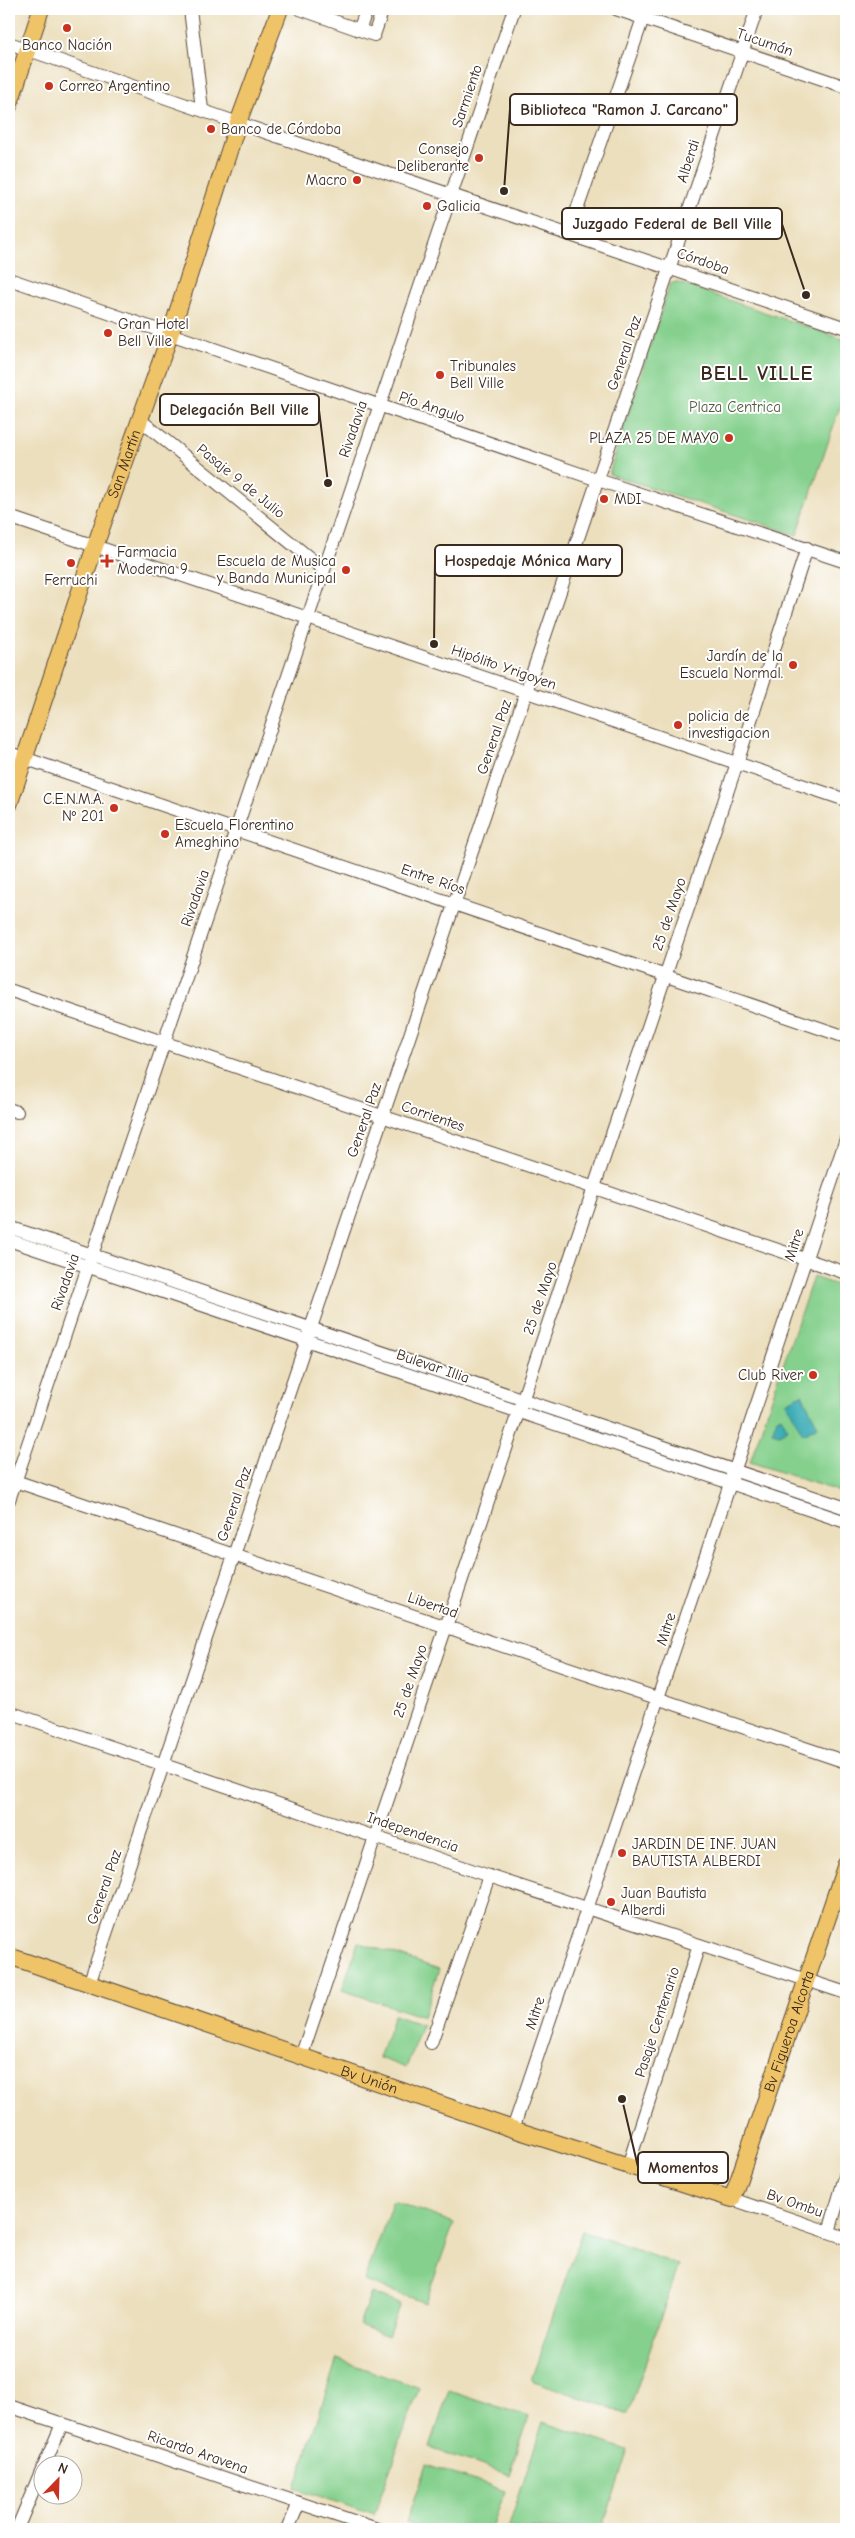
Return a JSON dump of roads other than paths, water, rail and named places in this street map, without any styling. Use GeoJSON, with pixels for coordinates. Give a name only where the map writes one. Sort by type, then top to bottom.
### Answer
{"type":"FeatureCollection","features":[{"type":"Feature","properties":{"kind":"main road"},"geometry":{"type":"LineString","coordinates":[[9,106],[42,9]]}},
{"type":"Feature","properties":{"kind":"main road","name":"San Martín"},"geometry":{"type":"LineString","coordinates":[[9,805],[95,546],[170,334],[238,123],[280,9]]}},
{"type":"Feature","properties":{"kind":"main road","name":"Bv Figueroa Alcorta"},"geometry":{"type":"LineString","coordinates":[[732,2200],[846,1864]]}},
{"type":"Feature","properties":{"kind":"main road","name":"Bv Unión"},"geometry":{"type":"LineString","coordinates":[[9,1956],[513,2129],[732,2200]]}},
{"type":"Feature","properties":{"kind":"street"},"geometry":{"type":"LineString","coordinates":[[190,9],[202,109]]}},
{"type":"Feature","properties":{"kind":"street"},"geometry":{"type":"LineString","coordinates":[[300,9],[374,36],[383,9]]}},
{"type":"Feature","properties":{"kind":"street"},"geometry":{"type":"LineString","coordinates":[[360,30],[367,9]]}},
{"type":"Feature","properties":{"kind":"street","name":"Sarmiento"},"geometry":{"type":"LineString","coordinates":[[450,194],[514,9]]}},
{"type":"Feature","properties":{"kind":"street","name":"Tucumán"},"geometry":{"type":"LineString","coordinates":[[616,9],[846,87]]}},
{"type":"Feature","properties":{"kind":"street","name":"Alberdi"},"geometry":{"type":"LineString","coordinates":[[670,267],[757,9]]}},
{"type":"Feature","properties":{"kind":"street"},"geometry":{"type":"LineString","coordinates":[[569,233],[643,18]]}},
{"type":"Feature","properties":{"kind":"street","name":"Córdoba"},"geometry":{"type":"LineString","coordinates":[[9,44],[846,328]]}},
{"type":"Feature","properties":{"kind":"street","name":"Rivadavia"},"geometry":{"type":"LineString","coordinates":[[9,1500],[12,1480],[90,1261],[450,194]]}},
{"type":"Feature","properties":{"kind":"street","name":"General Paz"},"geometry":{"type":"LineString","coordinates":[[89,1984],[670,267]]}},
{"type":"Feature","properties":{"kind":"street","name":"Pío Angulo"},"geometry":{"type":"LineString","coordinates":[[9,280],[378,406],[846,562]]}},
{"type":"Feature","properties":{"kind":"street","name":"Pasaje 9 de Julio"},"geometry":{"type":"LineString","coordinates":[[139,419],[323,569]]}},
{"type":"Feature","properties":{"kind":"street","name":"Hipólito Yrigoyen"},"geometry":{"type":"LineString","coordinates":[[9,517],[846,800]]}},
{"type":"Feature","properties":{"kind":"street","name":"25 de Mayo"},"geometry":{"type":"LineString","coordinates":[[301,2057],[666,976],[807,548]]}},
{"type":"Feature","properties":{"kind":"street","name":"Entre Ríos"},"geometry":{"type":"LineString","coordinates":[[9,753],[846,1037]]}},
{"type":"Feature","properties":{"kind":"street","name":"Corrientes"},"geometry":{"type":"LineString","coordinates":[[9,990],[846,1273]]}},
{"type":"Feature","properties":{"kind":"street","name":"Mitre"},"geometry":{"type":"LineString","coordinates":[[513,2129],[732,1484],[846,1139]]}},
{"type":"Feature","properties":{"kind":"street","name":"Bulevar Illia"},"geometry":{"type":"LineString","coordinates":[[9,1227],[90,1261]]}},
{"type":"Feature","properties":{"kind":"street","name":"Bulevar Illia"},"geometry":{"type":"LineString","coordinates":[[9,1240],[90,1261],[309,1334],[523,1399],[846,1508]]}},
{"type":"Feature","properties":{"kind":"street","name":"Bulevar Illia"},"geometry":{"type":"LineString","coordinates":[[309,1334],[518,1412],[846,1522]]}},
{"type":"Feature","properties":{"kind":"street","name":"Libertad"},"geometry":{"type":"LineString","coordinates":[[12,1480],[846,1762]]}},
{"type":"Feature","properties":{"kind":"street","name":"Independencia"},"geometry":{"type":"LineString","coordinates":[[9,1712],[376,1835],[489,1876],[846,1993]]}},
{"type":"Feature","properties":{"kind":"street"},"geometry":{"type":"LineString","coordinates":[[431,2043],[489,1876]]}},
{"type":"Feature","properties":{"kind":"street","name":"Pasaje Centenario"},"geometry":{"type":"LineString","coordinates":[[628,2166],[699,1945]]}},
{"type":"Feature","properties":{"kind":"street"},"geometry":{"type":"LineString","coordinates":[[829,2232],[846,2173]]}},
{"type":"Feature","properties":{"kind":"street","name":"Bv Ombu"},"geometry":{"type":"LineString","coordinates":[[732,2200],[846,2238]]}},
{"type":"Feature","properties":{"kind":"street","name":"Ricardo Aravena"},"geometry":{"type":"LineString","coordinates":[[9,2406],[375,2529]]}},
{"type":"Feature","properties":{"kind":"street"},"geometry":{"type":"LineString","coordinates":[[48,2456],[62,2424]]}},
{"type":"Feature","properties":{"kind":"street"},"geometry":{"type":"LineString","coordinates":[[17,2529],[32,2493]]}},
{"type":"Feature","properties":{"kind":"street"},"geometry":{"type":"LineString","coordinates":[[288,2529],[299,2503]]}},
{"type":"Feature","properties":{"kind":"water"},"geometry":{"type":"Polygon","coordinates":[[[802,1394],[818,1426],[803,1434],[786,1402],[802,1394]]]}},
{"type":"Feature","properties":{"kind":"water"},"geometry":{"type":"Polygon","coordinates":[[[781,1416],[788,1429],[779,1434],[772,1432],[777,1418],[781,1416]]]}},
{"type":"Feature","properties":{"kind":"place","name":"Banco Nación"},"geometry":{"type":"Point","coordinates":[67,28]}},
{"type":"Feature","properties":{"kind":"place","name":"Correo Argentino"},"geometry":{"type":"Point","coordinates":[49,86]}},
{"type":"Feature","properties":{"kind":"place","name":"Banco de Córdoba"},"geometry":{"type":"Point","coordinates":[211,129]}},
{"type":"Feature","properties":{"kind":"place","name":"Consejo Deliberante"},"geometry":{"type":"Point","coordinates":[479,158]}},
{"type":"Feature","properties":{"kind":"place","name":"Macro"},"geometry":{"type":"Point","coordinates":[357,180]}},
{"type":"Feature","properties":{"kind":"place","name":"Biblioteca \"Ramon J. Carcano\""},"geometry":{"type":"Point","coordinates":[504,191]}},
{"type":"Feature","properties":{"kind":"place","name":"Galicia"},"geometry":{"type":"Point","coordinates":[427,206]}},
{"type":"Feature","properties":{"kind":"place","name":"Juzgado Federal de Bell Ville"},"geometry":{"type":"Point","coordinates":[806,295]}},
{"type":"Feature","properties":{"kind":"place","name":"Gran Hotel Bell Ville"},"geometry":{"type":"Point","coordinates":[108,333]}},
{"type":"Feature","properties":{"kind":"place","name":"Tribunales Bell Ville"},"geometry":{"type":"Point","coordinates":[440,375]}},
{"type":"Feature","properties":{"kind":"place","name":"PLAZA 25 DE MAYO"},"geometry":{"type":"Point","coordinates":[729,438]}},
{"type":"Feature","properties":{"kind":"place","name":"Delegación Bell Ville"},"geometry":{"type":"Point","coordinates":[328,483]}},
{"type":"Feature","properties":{"kind":"place","name":"MDI"},"geometry":{"type":"Point","coordinates":[604,499]}},
{"type":"Feature","properties":{"kind":"place","name":"Farmacia Moderna 9"},"geometry":{"type":"Point","coordinates":[107,561]}},
{"type":"Feature","properties":{"kind":"place","name":"Ferruchi"},"geometry":{"type":"Point","coordinates":[71,563]}},
{"type":"Feature","properties":{"kind":"place","name":"Escuela de Musica y Banda Municipal"},"geometry":{"type":"Point","coordinates":[346,570]}},
{"type":"Feature","properties":{"kind":"place","name":"Hospedaje Mónica Mary"},"geometry":{"type":"Point","coordinates":[434,644]}},
{"type":"Feature","properties":{"kind":"place","name":"Jardín de la Escuela Normal."},"geometry":{"type":"Point","coordinates":[793,665]}},
{"type":"Feature","properties":{"kind":"place","name":"policia de investigacion"},"geometry":{"type":"Point","coordinates":[678,725]}},
{"type":"Feature","properties":{"kind":"place","name":"C.E.N.M.A. Nº 201"},"geometry":{"type":"Point","coordinates":[114,808]}},
{"type":"Feature","properties":{"kind":"place","name":"Escuela Florentino Ameghino"},"geometry":{"type":"Point","coordinates":[165,834]}},
{"type":"Feature","properties":{"kind":"place","name":"Club River"},"geometry":{"type":"Point","coordinates":[813,1375]}},
{"type":"Feature","properties":{"kind":"place","name":"JARDIN DE INF. JUAN BAUTISTA ALBERDI"},"geometry":{"type":"Point","coordinates":[622,1853]}},
{"type":"Feature","properties":{"kind":"place","name":"Juan Bautista Alberdi"},"geometry":{"type":"Point","coordinates":[611,1902]}},
{"type":"Feature","properties":{"kind":"place","name":"Momentos"},"geometry":{"type":"Point","coordinates":[622,2099]}},
{"type":"Feature","properties":{"kind":"district","name":"BELL VILLE"},"geometry":{"type":"Point","coordinates":[757,373]}},
{"type":"Feature","properties":{"kind":"park label","name":"Plaza Centrica"},"geometry":{"type":"Point","coordinates":[735,407]}}]}
